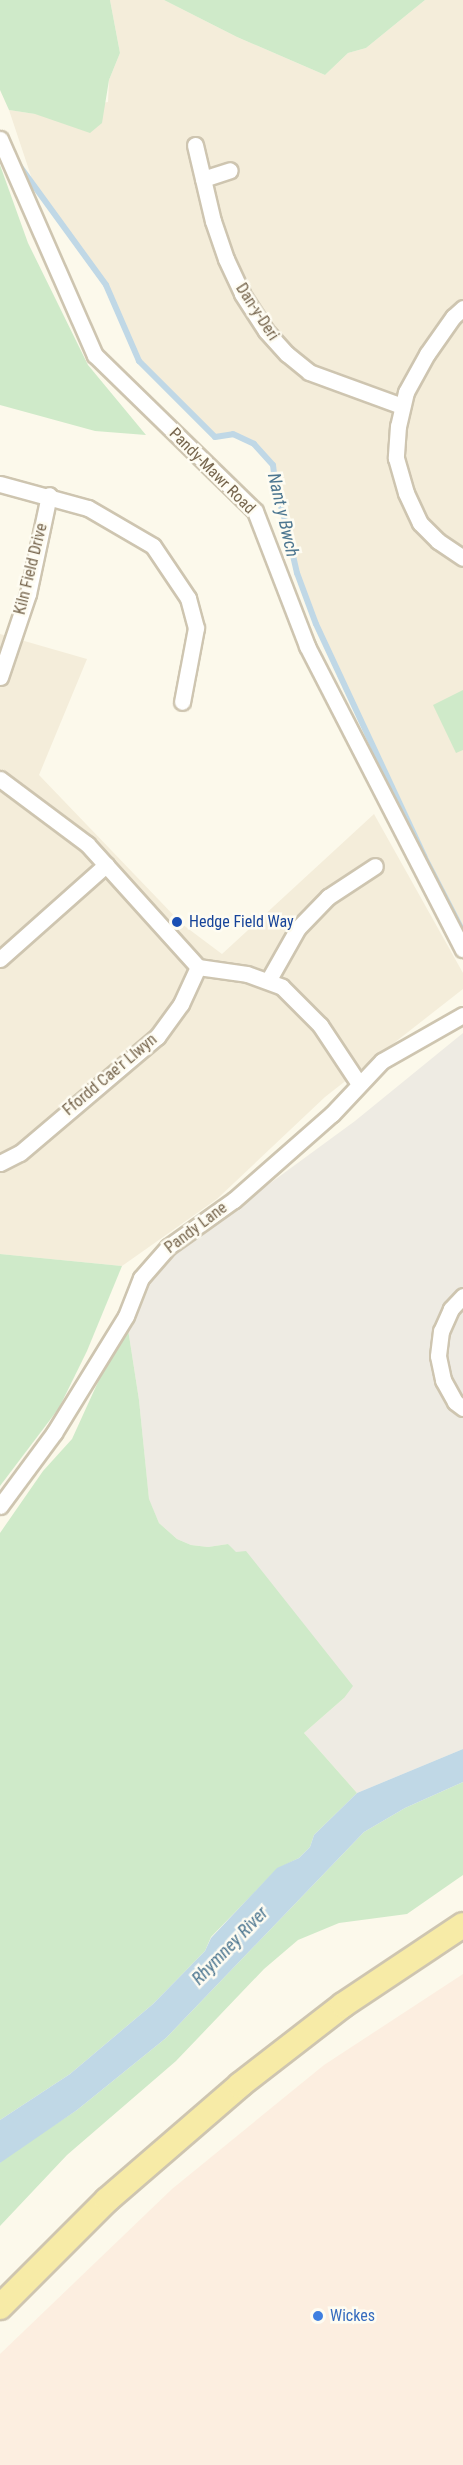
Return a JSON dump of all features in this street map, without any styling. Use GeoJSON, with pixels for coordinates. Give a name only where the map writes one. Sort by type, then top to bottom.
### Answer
{"type":"FeatureCollection","features":[{"type":"Feature","properties":{"kind":"main road"},"geometry":{"type":"LineString","coordinates":[[0,2307],[113,2194],[240,2085],[343,2005],[463,1925]]}},
{"type":"Feature","properties":{"kind":"street","name":"Pandy-Mawr Road"},"geometry":{"type":"LineString","coordinates":[[0,139],[95,355],[255,511],[306,646],[463,949]]}},
{"type":"Feature","properties":{"kind":"street","name":"Dan-y-Deri"},"geometry":{"type":"LineString","coordinates":[[195,145],[226,259],[242,294],[266,331],[287,354],[309,372],[402,406]]}},
{"type":"Feature","properties":{"kind":"street"},"geometry":{"type":"LineString","coordinates":[[204,179],[230,170]]}},
{"type":"Feature","properties":{"kind":"street"},"geometry":{"type":"LineString","coordinates":[[463,308],[453,316],[427,354],[406,392],[398,426],[396,458],[406,494],[420,523],[438,541],[463,558]]}},
{"type":"Feature","properties":{"kind":"street"},"geometry":{"type":"LineString","coordinates":[[0,484],[49,495],[88,508],[153,546],[188,598],[196,628],[182,702]]}},
{"type":"Feature","properties":{"kind":"street","name":"Kiln Field Drive"},"geometry":{"type":"LineString","coordinates":[[0,677],[28,594],[49,495]]}},
{"type":"Feature","properties":{"kind":"street"},"geometry":{"type":"LineString","coordinates":[[0,779],[87,844],[198,967],[247,974],[268,981],[282,987],[304,1005],[359,1084]]}},
{"type":"Feature","properties":{"kind":"street"},"geometry":{"type":"LineString","coordinates":[[0,959],[106,866]]}},
{"type":"Feature","properties":{"kind":"street"},"geometry":{"type":"LineString","coordinates":[[268,981],[298,928],[328,897],[375,866]]}},
{"type":"Feature","properties":{"kind":"street","name":"Ffordd Cae'r Llwyn"},"geometry":{"type":"LineString","coordinates":[[0,1163],[20,1153],[157,1037],[182,1005],[198,967]]}},
{"type":"Feature","properties":{"kind":"street","name":"Pandy Lane"},"geometry":{"type":"LineString","coordinates":[[0,1506],[54,1433],[126,1316],[141,1278],[168,1247],[234,1200],[332,1114],[382,1061],[463,1015]]}},
{"type":"Feature","properties":{"kind":"street"},"geometry":{"type":"LineString","coordinates":[[463,1296],[451,1309],[441,1331],[438,1356],[443,1380],[455,1402],[463,1408]]}},
{"type":"Feature","properties":{"kind":"shaded area"},"geometry":{"type":"Polygon","coordinates":[[[110,0],[164,0],[237,37],[325,75],[348,53],[366,48],[425,0],[463,0],[463,932],[424,856],[316,624],[297,573],[276,491],[273,465],[254,444],[234,434],[215,437],[139,361],[106,285],[34,185],[9,110],[35,114],[108,102],[109,80],[120,53],[110,0]]]}},
{"type":"Feature","properties":{"kind":"shaded area"},"geometry":{"type":"Polygon","coordinates":[[[0,634],[87,659],[39,775],[182,924],[222,954],[374,814],[463,973],[463,989],[325,1097],[217,1199],[122,1266],[0,1254],[0,634]]]}},
{"type":"Feature","properties":{"kind":"shaded area"},"geometry":{"type":"Polygon","coordinates":[[[463,1033],[463,1749],[357,1793],[304,1733],[344,1698],[228,1544],[208,1547],[191,1545],[177,1539],[159,1523],[149,1500],[139,1400],[128,1329],[151,1281],[176,1252],[355,1121],[463,1033]]]}},
{"type":"Feature","properties":{"kind":"shaded area"},"geometry":{"type":"Polygon","coordinates":[[[463,1974],[463,2465],[0,2465],[0,2354],[172,2189],[324,2065],[463,1974]]]}},
{"type":"Feature","properties":{"kind":"green space"},"geometry":{"type":"Polygon","coordinates":[[[0,0],[110,0],[120,53],[109,80],[102,123],[90,133],[35,114],[9,110],[0,90],[0,0]]]}},
{"type":"Feature","properties":{"kind":"green space"},"geometry":{"type":"Polygon","coordinates":[[[164,0],[425,0],[366,48],[348,53],[325,75],[237,37],[164,0]]]}},
{"type":"Feature","properties":{"kind":"green space"},"geometry":{"type":"Polygon","coordinates":[[[0,165],[28,243],[88,365],[146,435],[95,431],[0,405],[0,165]]]}},
{"type":"Feature","properties":{"kind":"green space"},"geometry":{"type":"Polygon","coordinates":[[[463,690],[463,750],[456,753],[433,705],[463,690]]]}},
{"type":"Feature","properties":{"kind":"green space"},"geometry":{"type":"Polygon","coordinates":[[[0,1254],[122,1266],[87,1351],[59,1408],[0,1486],[0,1254]]]}},
{"type":"Feature","properties":{"kind":"green space"},"geometry":{"type":"Polygon","coordinates":[[[128,1329],[139,1400],[149,1499],[159,1523],[177,1539],[191,1545],[208,1547],[228,1544],[236,1552],[246,1551],[353,1686],[344,1698],[304,1733],[357,1793],[314,1835],[310,1847],[299,1858],[277,1869],[211,1937],[205,1951],[153,2004],[70,2074],[0,2120],[0,1533],[43,1471],[72,1439],[103,1371],[128,1329]]]}},
{"type":"Feature","properties":{"kind":"green space"},"geometry":{"type":"Polygon","coordinates":[[[463,1782],[463,1875],[407,1914],[339,1923],[298,1940],[264,1969],[176,2061],[67,2155],[0,2226],[0,2163],[4,2158],[77,2110],[166,2038],[364,1832],[405,1808],[463,1782]]]}},
{"type":"Feature","properties":{"kind":"water","name":"Rhymney River"},"geometry":{"type":"Polygon","coordinates":[[[463,1749],[463,1782],[405,1808],[364,1832],[166,2038],[77,2110],[0,2163],[0,2120],[70,2074],[153,2004],[205,1951],[211,1938],[277,1868],[299,1858],[310,1847],[314,1835],[357,1793],[463,1749]]]}},
{"type":"Feature","properties":{"kind":"waterway","name":"Nant y Bwch"},"geometry":{"type":"LineString","coordinates":[[16,161],[106,285],[139,361],[215,437],[233,434],[254,444],[273,465],[276,491],[297,573],[316,624],[424,856],[463,932]]}},
{"type":"Feature","properties":{"kind":"place","name":"Hedge Field Way"},"geometry":{"type":"Point","coordinates":[177,922]}},
{"type":"Feature","properties":{"kind":"place","name":"Wickes"},"geometry":{"type":"Point","coordinates":[318,2316]}}]}
